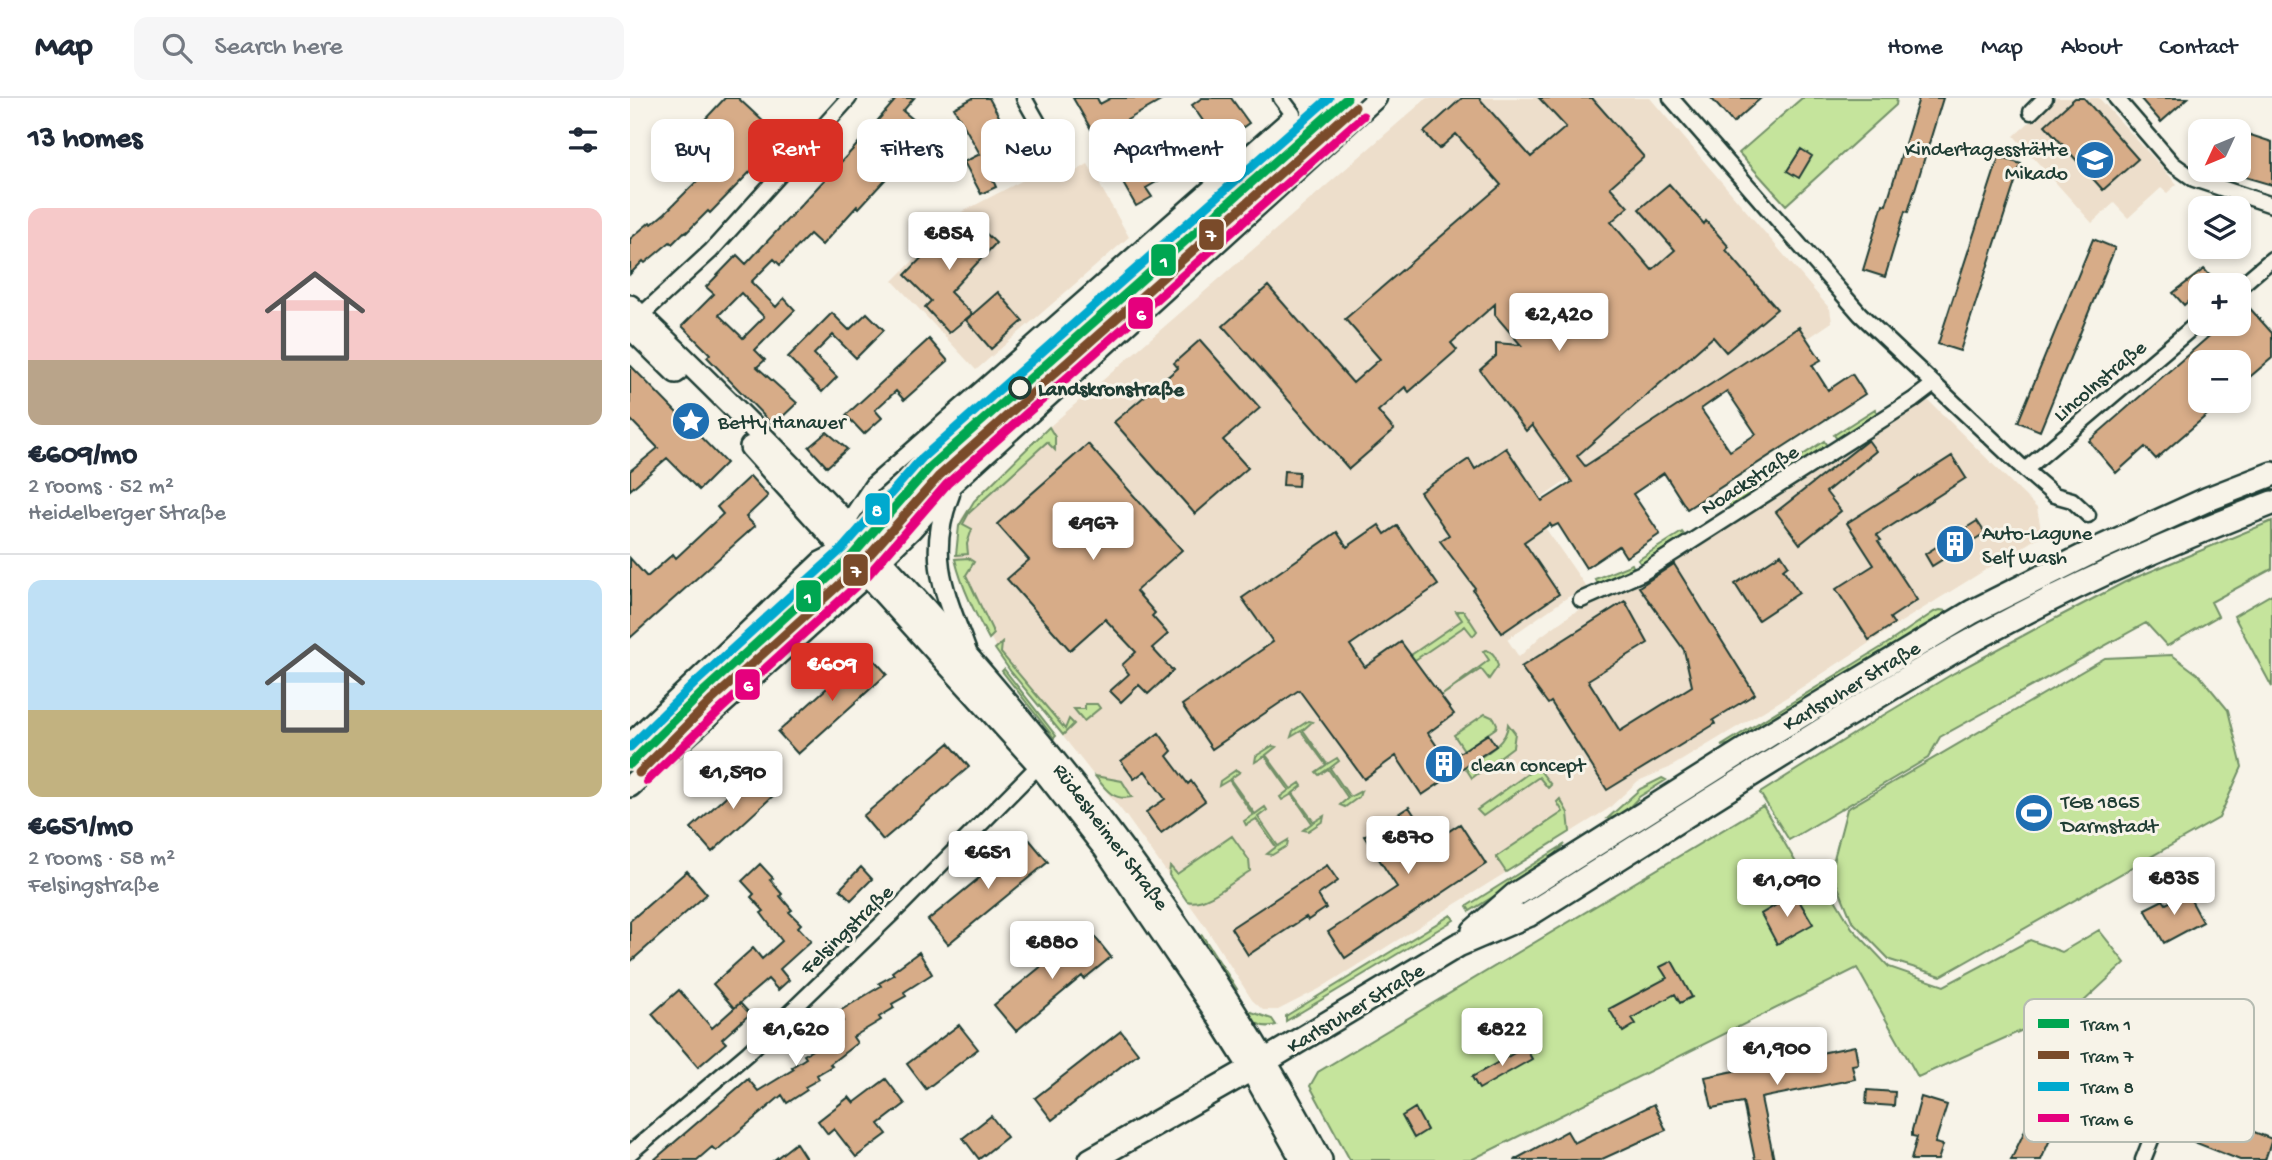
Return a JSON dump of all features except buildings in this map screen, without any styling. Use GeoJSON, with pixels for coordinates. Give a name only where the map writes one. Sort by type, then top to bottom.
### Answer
{"type":"FeatureCollection","features":[{"type":"Feature","properties":{"kind":"main road"},"geometry":{"type":"LineString","coordinates":[[630,745],[848,539],[633,319]]}},
{"type":"Feature","properties":{"kind":"main road","name":"Karlsruher Straße"},"geometry":{"type":"LineString","coordinates":[[1458,945],[1515,895],[1770,734],[1962,618],[2096,550],[2208,499],[2272,474]]}},
{"type":"Feature","properties":{"kind":"main road","name":"Karlsruher Straße"},"geometry":{"type":"LineString","coordinates":[[1091,1160],[1258,1065],[1458,945],[1528,915],[1918,672],[2003,625],[2115,569],[2272,503]]}},
{"type":"Feature","properties":{"kind":"main road","name":"Rüdesheimer Straße"},"geometry":{"type":"LineString","coordinates":[[848,539],[1045,760],[1143,875],[1258,1065],[1321,1160]]}},
{"type":"Feature","properties":{"kind":"main road"},"geometry":{"type":"LineString","coordinates":[[630,786],[874,567]]}},
{"type":"Feature","properties":{"kind":"main road","name":"Rüdesheimer Straße"},"geometry":{"type":"LineString","coordinates":[[874,567],[970,658],[1045,760]]}},
{"type":"Feature","properties":{"kind":"main road","name":"Rüdesheimer Straße"},"geometry":{"type":"LineString","coordinates":[[1258,1065],[1302,1160]]}},
{"type":"Feature","properties":{"kind":"street"},"geometry":{"type":"LineString","coordinates":[[633,319],[711,251],[849,98]]}},
{"type":"Feature","properties":{"kind":"street"},"geometry":{"type":"LineString","coordinates":[[1024,98],[1036,119]]}},
{"type":"Feature","properties":{"kind":"street"},"geometry":{"type":"LineString","coordinates":[[848,539],[872,485],[1293,114],[1281,98]]}},
{"type":"Feature","properties":{"kind":"street"},"geometry":{"type":"LineString","coordinates":[[874,567],[953,484],[1377,98]]}},
{"type":"Feature","properties":{"kind":"street"},"geometry":{"type":"LineString","coordinates":[[1671,98],[1860,314],[2025,470],[2054,495],[2072,500],[2088,515]]}},
{"type":"Feature","properties":{"kind":"street"},"geometry":{"type":"LineString","coordinates":[[2031,112],[2045,98]]}},
{"type":"Feature","properties":{"kind":"street"},"geometry":{"type":"LineString","coordinates":[[2116,98],[2173,164],[2194,179],[2272,205]]}},
{"type":"Feature","properties":{"kind":"street"},"geometry":{"type":"LineString","coordinates":[[2251,277],[2272,259]]}},
{"type":"Feature","properties":{"kind":"street","name":"Lincolnstraße"},"geometry":{"type":"LineString","coordinates":[[2025,470],[2188,331]]}},
{"type":"Feature","properties":{"kind":"street","name":"Noackstraße"},"geometry":{"type":"LineString","coordinates":[[1581,600],[1642,573],[1934,384]]}},
{"type":"Feature","properties":{"kind":"street"},"geometry":{"type":"LineString","coordinates":[[848,539],[888,528],[918,505],[953,484]]}},
{"type":"Feature","properties":{"kind":"street"},"geometry":{"type":"LineString","coordinates":[[953,484],[940,522],[937,556],[945,594],[970,658]]}},
{"type":"Feature","properties":{"kind":"street","name":"Felsingstraße"},"geometry":{"type":"LineString","coordinates":[[630,1153],[748,1053],[1045,760]]}},
{"type":"Feature","properties":{"kind":"street"},"geometry":{"type":"LineString","coordinates":[[2143,1160],[2150,1142]]}},
{"type":"Feature","properties":{"kind":"shaded area"},"geometry":{"type":"Polygon","coordinates":[[[1427,98],[1650,98],[1830,309],[1832,322],[1807,339],[1577,489],[1569,479],[1530,506],[1587,588],[1568,597],[1507,639],[1519,657],[1541,636],[1573,613],[1628,589],[1922,402],[1929,401],[2037,508],[2042,535],[1901,622],[1787,697],[1669,768],[1638,781],[1608,809],[1319,989],[1278,1010],[1263,1010],[1252,1000],[1203,923],[1126,816],[1004,662],[965,592],[955,559],[957,535],[961,519],[980,493],[1049,427],[1427,98]]]}},
{"type":"Feature","properties":{"kind":"shaded area","name":"Kindertagesstätte Mikado"},"geometry":{"type":"Polygon","coordinates":[[[2056,98],[2099,98],[2177,184],[2167,193],[2161,188],[2128,218],[2114,203],[2092,223],[2014,136],[2056,98]]]}},
{"type":"Feature","properties":{"kind":"shaded area"},"geometry":{"type":"Polygon","coordinates":[[[1088,164],[1089,182],[1098,182],[1129,237],[976,370],[893,281],[962,212],[1019,182],[1075,182],[1075,172],[1088,164]]]}},
{"type":"Feature","properties":{"kind":"green space"},"geometry":{"type":"Polygon","coordinates":[[[1802,98],[1897,98],[1896,105],[1786,205],[1739,153],[1802,98]]]}},
{"type":"Feature","properties":{"kind":"green space"},"geometry":{"type":"Polygon","coordinates":[[[1875,409],[1877,413],[1837,439],[1834,435],[1875,409]]]}},
{"type":"Feature","properties":{"kind":"green space"},"geometry":{"type":"Polygon","coordinates":[[[1049,427],[1055,437],[1055,450],[1047,442],[969,513],[963,524],[972,529],[967,544],[968,554],[956,555],[959,526],[974,501],[1049,427]]]}},
{"type":"Feature","properties":{"kind":"green space"},"geometry":{"type":"Polygon","coordinates":[[[1824,441],[1827,446],[1785,473],[1782,469],[1824,441]]]}},
{"type":"Feature","properties":{"kind":"green space"},"geometry":{"type":"Polygon","coordinates":[[[1771,475],[1774,480],[1731,507],[1728,502],[1771,475]]]}},
{"type":"Feature","properties":{"kind":"green space"},"geometry":{"type":"Polygon","coordinates":[[[2272,521],[2272,569],[2211,602],[2218,616],[2167,646],[2146,623],[1940,737],[1928,758],[1789,840],[1760,793],[1954,673],[2039,627],[2125,582],[2272,521]]]}},
{"type":"Feature","properties":{"kind":"green space"},"geometry":{"type":"Polygon","coordinates":[[[1682,532],[1685,536],[1641,564],[1638,560],[1682,532]]]}},
{"type":"Feature","properties":{"kind":"green space"},"geometry":{"type":"Polygon","coordinates":[[[968,558],[974,562],[966,575],[994,634],[989,639],[965,590],[955,559],[968,558]]]}},
{"type":"Feature","properties":{"kind":"green space"},"geometry":{"type":"Polygon","coordinates":[[[1632,564],[1634,569],[1598,583],[1595,579],[1632,564]]]}},
{"type":"Feature","properties":{"kind":"green space"},"geometry":{"type":"Polygon","coordinates":[[[2272,594],[2272,687],[2234,616],[2272,594]]]}},
{"type":"Feature","properties":{"kind":"green space"},"geometry":{"type":"Polygon","coordinates":[[[1456,611],[1464,611],[1477,631],[1473,636],[1465,626],[1415,660],[1411,655],[1462,620],[1456,611]]]}},
{"type":"Feature","properties":{"kind":"green space"},"geometry":{"type":"Polygon","coordinates":[[[1934,612],[1953,612],[1738,743],[1721,746],[1934,612]]]}},
{"type":"Feature","properties":{"kind":"green space"},"geometry":{"type":"Polygon","coordinates":[[[1002,643],[1001,653],[1065,729],[1069,719],[1074,724],[1063,735],[995,649],[1002,643]]]}},
{"type":"Feature","properties":{"kind":"green space"},"geometry":{"type":"Polygon","coordinates":[[[1486,650],[1494,656],[1498,666],[1489,679],[1481,669],[1441,696],[1489,660],[1483,651],[1486,650]]]}},
{"type":"Feature","properties":{"kind":"green space","name":"TGB 1865 Darmstadt"},"geometry":{"type":"Polygon","coordinates":[[[2172,655],[2200,676],[2228,710],[2242,767],[2219,818],[1941,976],[1890,960],[1852,921],[1831,870],[1847,809],[2105,658],[2172,655]]]}},
{"type":"Feature","properties":{"kind":"green space"},"geometry":{"type":"Polygon","coordinates":[[[1004,669],[1056,736],[1054,738],[1002,671],[1004,669]]]}},
{"type":"Feature","properties":{"kind":"green space"},"geometry":{"type":"Polygon","coordinates":[[[1085,704],[1097,704],[1100,708],[1084,721],[1074,709],[1085,709],[1085,704]]]}},
{"type":"Feature","properties":{"kind":"green space"},"geometry":{"type":"Polygon","coordinates":[[[1485,714],[1494,718],[1496,728],[1464,750],[1454,735],[1485,714]]]}},
{"type":"Feature","properties":{"kind":"green space"},"geometry":{"type":"Polygon","coordinates":[[[1308,721],[1312,722],[1303,730],[1327,764],[1337,758],[1339,761],[1330,768],[1350,797],[1361,791],[1359,797],[1345,807],[1340,805],[1348,798],[1328,769],[1319,775],[1316,772],[1326,765],[1301,731],[1291,737],[1293,731],[1308,721]]]}},
{"type":"Feature","properties":{"kind":"green space"},"geometry":{"type":"Polygon","coordinates":[[[1508,724],[1515,733],[1513,747],[1472,778],[1465,767],[1498,744],[1507,731],[1508,724]]]}},
{"type":"Feature","properties":{"kind":"green space"},"geometry":{"type":"Polygon","coordinates":[[[1272,746],[1276,747],[1266,755],[1291,789],[1300,783],[1302,786],[1293,793],[1314,822],[1324,816],[1323,821],[1308,831],[1303,830],[1312,823],[1292,794],[1282,800],[1280,797],[1289,790],[1265,756],[1255,762],[1256,756],[1272,746]]]}},
{"type":"Feature","properties":{"kind":"green space"},"geometry":{"type":"Polygon","coordinates":[[[1535,764],[1551,785],[1548,788],[1539,777],[1483,816],[1477,810],[1533,770],[1530,766],[1535,764]]]}},
{"type":"Feature","properties":{"kind":"green space"},"geometry":{"type":"Polygon","coordinates":[[[1236,770],[1240,772],[1230,779],[1255,814],[1265,807],[1267,810],[1258,817],[1278,846],[1288,840],[1287,846],[1272,855],[1267,854],[1276,847],[1256,819],[1246,825],[1244,821],[1253,815],[1229,780],[1219,786],[1220,781],[1236,770]]]}},
{"type":"Feature","properties":{"kind":"green space"},"geometry":{"type":"Polygon","coordinates":[[[1095,776],[1122,781],[1132,797],[1115,796],[1095,776]]]}},
{"type":"Feature","properties":{"kind":"green space"},"geometry":{"type":"Polygon","coordinates":[[[1662,778],[1666,780],[1639,797],[1620,817],[1608,818],[1640,789],[1662,778]]]}},
{"type":"Feature","properties":{"kind":"green space"},"geometry":{"type":"Polygon","coordinates":[[[1560,799],[1568,813],[1570,832],[1506,872],[1496,857],[1563,812],[1557,802],[1560,799]]]}},
{"type":"Feature","properties":{"kind":"green space"},"geometry":{"type":"Polygon","coordinates":[[[1763,806],[1816,897],[1830,891],[1852,928],[1889,967],[1944,986],[2030,940],[2062,952],[2099,930],[2125,963],[2086,999],[2024,999],[2024,1030],[1918,1077],[1857,968],[1471,1160],[1350,1160],[1310,1086],[1318,1072],[1763,806]]]}},
{"type":"Feature","properties":{"kind":"green space"},"geometry":{"type":"Polygon","coordinates":[[[1232,836],[1249,860],[1250,871],[1210,897],[1194,902],[1187,901],[1169,875],[1170,866],[1177,874],[1232,836]]]}},
{"type":"Feature","properties":{"kind":"green space"},"geometry":{"type":"Polygon","coordinates":[[[1565,844],[1546,864],[1470,911],[1467,906],[1565,844]]]}},
{"type":"Feature","properties":{"kind":"green space"},"geometry":{"type":"Polygon","coordinates":[[[1451,915],[1454,920],[1286,1021],[1289,1014],[1451,915]]]}},
{"type":"Feature","properties":{"kind":"green space"},"geometry":{"type":"Polygon","coordinates":[[[1202,935],[1237,989],[1235,990],[1200,937],[1202,935]]]}},
{"type":"Feature","properties":{"kind":"green space"},"geometry":{"type":"Polygon","coordinates":[[[1243,1009],[1272,1019],[1276,1025],[1265,1026],[1257,1023],[1243,1009]]]}},
{"type":"Feature","properties":{"kind":"tram line","name":"8"},"geometry":{"type":"LineString","coordinates":[[630,747],[696,682],[842,549],[922,458],[1329,98]]}},
{"type":"Feature","properties":{"kind":"tram line","name":"1"},"geometry":{"type":"LineString","coordinates":[[630,764],[704,691],[851,557],[930,467],[1347,98]]}},
{"type":"Feature","properties":{"kind":"tram line","name":"7"},"geometry":{"type":"LineString","coordinates":[[639,773],[712,700],[860,566],[939,476],[1355,107]]}},
{"type":"Feature","properties":{"kind":"tram line","name":"6"},"geometry":{"type":"LineString","coordinates":[[647,781],[721,709],[868,575],[947,484],[1363,116]]}},
{"type":"Feature","properties":{"kind":"place","name":"Kindertagesstätte Mikado"},"geometry":{"type":"Point","coordinates":[2095,160]}},
{"type":"Feature","properties":{"kind":"place","name":"Landskronstraße"},"geometry":{"type":"Point","coordinates":[1020,388]}},
{"type":"Feature","properties":{"kind":"place","name":"Betty Hanauer"},"geometry":{"type":"Point","coordinates":[691,421]}},
{"type":"Feature","properties":{"kind":"place","name":"Auto-Lagune Self Wash"},"geometry":{"type":"Point","coordinates":[1955,544]}},
{"type":"Feature","properties":{"kind":"place","name":"clean concept"},"geometry":{"type":"Point","coordinates":[1444,764]}},
{"type":"Feature","properties":{"kind":"place","name":"TGB 1865 Darmstadt"},"geometry":{"type":"Point","coordinates":[2034,813]}}]}
